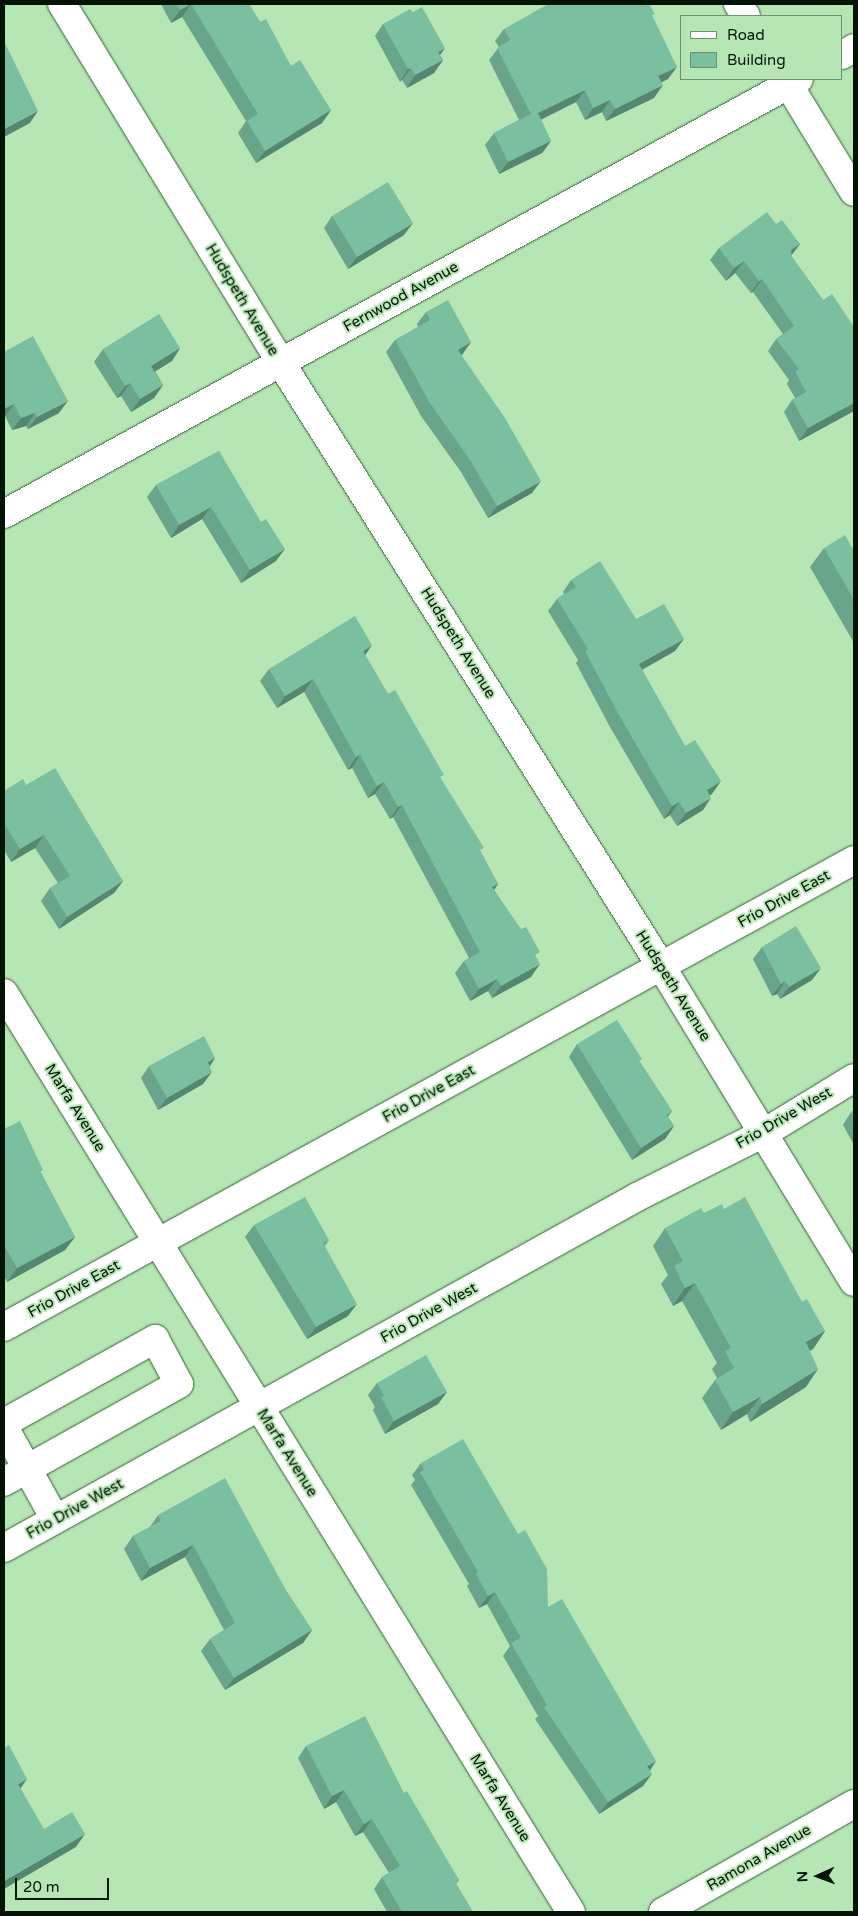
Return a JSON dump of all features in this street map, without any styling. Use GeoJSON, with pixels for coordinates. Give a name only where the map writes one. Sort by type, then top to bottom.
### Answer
{"type":"FeatureCollection","features":[{"type":"Feature","properties":{"kind":"street","name":"Hudspeth Avenue"},"geometry":{"type":"LineString","coordinates":[[62,4],[281,363],[661,966],[854,1282]]}},
{"type":"Feature","properties":{"kind":"street"},"geometry":{"type":"LineString","coordinates":[[738,4],[745,15]]}},
{"type":"Feature","properties":{"kind":"street"},"geometry":{"type":"LineString","coordinates":[[843,54],[854,48]]}},
{"type":"Feature","properties":{"kind":"street","name":"Fernwood Avenue"},"geometry":{"type":"LineString","coordinates":[[4,514],[790,81]]}},
{"type":"Feature","properties":{"kind":"street"},"geometry":{"type":"LineString","coordinates":[[790,81],[854,192]]}},
{"type":"Feature","properties":{"kind":"street","name":"Frio Drive East"},"geometry":{"type":"LineString","coordinates":[[4,1327],[854,860]]}},
{"type":"Feature","properties":{"kind":"street","name":"Marfa Avenue"},"geometry":{"type":"LineString","coordinates":[[4,994],[159,1242],[571,1912]]}},
{"type":"Feature","properties":{"kind":"street","name":"Frio Drive West"},"geometry":{"type":"LineString","coordinates":[[4,1548],[260,1409],[637,1197],[764,1133],[854,1078]]}},
{"type":"Feature","properties":{"kind":"street"},"geometry":{"type":"LineString","coordinates":[[4,1423],[155,1339],[179,1384],[4,1482]]}},
{"type":"Feature","properties":{"kind":"street"},"geometry":{"type":"LineString","coordinates":[[4,1427],[55,1519]]}},
{"type":"Feature","properties":{"kind":"street","name":"Ramona Avenue"},"geometry":{"type":"LineString","coordinates":[[663,1912],[854,1804]]}},
{"type":"Feature","properties":{"kind":"building"},"geometry":{"type":"Polygon","coordinates":[[[176,4],[191,4],[180,10],[176,4]]]}},
{"type":"Feature","properties":{"kind":"building"},"geometry":{"type":"Polygon","coordinates":[[[191,4],[249,4],[260,22],[266,19],[291,66],[300,60],[331,110],[265,151],[247,121],[258,114],[191,4]]]}},
{"type":"Feature","properties":{"kind":"building"},"geometry":{"type":"Polygon","coordinates":[[[548,4],[649,4],[655,14],[652,15],[677,67],[658,76],[663,85],[615,109],[610,100],[593,108],[585,90],[538,113],[551,141],[508,162],[494,133],[531,114],[497,48],[510,40],[504,29],[548,4]]]}},
{"type":"Feature","properties":{"kind":"building"},"geometry":{"type":"Polygon","coordinates":[[[422,7],[445,48],[438,52],[443,60],[415,75],[411,68],[408,69],[383,24],[410,9],[413,12],[422,7]]]}},
{"type":"Feature","properties":{"kind":"building"},"geometry":{"type":"Polygon","coordinates":[[[4,41],[38,111],[4,129],[4,41]]]}},
{"type":"Feature","properties":{"kind":"building"},"geometry":{"type":"Polygon","coordinates":[[[388,182],[413,223],[357,257],[332,216],[388,182]]]}},
{"type":"Feature","properties":{"kind":"building"},"geometry":{"type":"Polygon","coordinates":[[[767,212],[776,224],[782,220],[800,244],[791,250],[792,257],[823,300],[832,294],[854,327],[854,403],[808,428],[792,400],[806,392],[795,371],[799,369],[776,339],[794,326],[762,279],[759,281],[744,261],[734,268],[719,248],[767,212]]]}},
{"type":"Feature","properties":{"kind":"building"},"geometry":{"type":"Polygon","coordinates":[[[448,300],[471,342],[458,350],[505,418],[541,481],[497,506],[470,460],[430,403],[395,340],[430,320],[426,312],[448,300]]]}},
{"type":"Feature","properties":{"kind":"building"},"geometry":{"type":"Polygon","coordinates":[[[159,314],[180,348],[151,366],[163,385],[140,399],[130,383],[125,386],[103,349],[159,314]]]}},
{"type":"Feature","properties":{"kind":"building"},"geometry":{"type":"Polygon","coordinates":[[[33,336],[68,401],[37,417],[35,413],[21,418],[14,404],[4,409],[4,352],[33,336]]]}},
{"type":"Feature","properties":{"kind":"building"},"geometry":{"type":"Polygon","coordinates":[[[219,451],[261,522],[266,519],[285,549],[250,570],[211,507],[179,525],[156,485],[219,451]]]}},
{"type":"Feature","properties":{"kind":"building"},"geometry":{"type":"Polygon","coordinates":[[[845,535],[854,551],[854,600],[824,548],[845,535]]]}},
{"type":"Feature","properties":{"kind":"building"},"geometry":{"type":"Polygon","coordinates":[[[600,561],[636,619],[664,604],[684,639],[639,664],[685,746],[695,740],[721,781],[707,790],[711,798],[686,813],[679,802],[672,806],[619,715],[585,651],[588,649],[557,599],[576,587],[571,580],[600,561]]]}},
{"type":"Feature","properties":{"kind":"building"},"geometry":{"type":"Polygon","coordinates":[[[355,616],[372,645],[363,651],[388,694],[395,690],[444,775],[440,777],[484,848],[480,850],[498,884],[492,887],[521,929],[526,927],[540,952],[535,955],[540,964],[501,986],[497,979],[479,989],[464,961],[480,952],[402,805],[398,807],[384,782],[377,786],[360,755],[356,757],[313,679],[285,696],[269,669],[355,616]]]}},
{"type":"Feature","properties":{"kind":"building"},"geometry":{"type":"Polygon","coordinates":[[[55,768],[123,881],[67,917],[50,888],[70,876],[44,835],[20,849],[4,823],[4,791],[23,779],[26,785],[55,768]]]}},
{"type":"Feature","properties":{"kind":"building"},"geometry":{"type":"Polygon","coordinates":[[[796,926],[821,968],[789,987],[785,981],[781,984],[762,947],[796,926]]]}},
{"type":"Feature","properties":{"kind":"building"},"geometry":{"type":"Polygon","coordinates":[[[617,1020],[642,1059],[639,1061],[672,1111],[666,1115],[674,1126],[641,1148],[577,1044],[617,1020]]]}},
{"type":"Feature","properties":{"kind":"building"},"geometry":{"type":"Polygon","coordinates":[[[204,1036],[215,1058],[208,1062],[212,1072],[167,1098],[149,1066],[204,1036]]]}},
{"type":"Feature","properties":{"kind":"building"},"geometry":{"type":"Polygon","coordinates":[[[20,1121],[43,1170],[40,1172],[75,1237],[17,1268],[4,1247],[4,1129],[20,1121]]]}},
{"type":"Feature","properties":{"kind":"building"},"geometry":{"type":"Polygon","coordinates":[[[305,1197],[329,1240],[323,1243],[357,1304],[316,1327],[254,1225],[305,1197]]]}},
{"type":"Feature","properties":{"kind":"building"},"geometry":{"type":"Polygon","coordinates":[[[745,1197],[802,1302],[807,1299],[825,1331],[806,1342],[818,1369],[762,1404],[760,1397],[733,1412],[715,1380],[734,1368],[725,1351],[731,1348],[695,1283],[685,1288],[674,1266],[683,1261],[665,1228],[701,1208],[704,1213],[722,1204],[724,1209],[745,1197]]]}},
{"type":"Feature","properties":{"kind":"building"},"geometry":{"type":"Polygon","coordinates":[[[426,1355],[447,1392],[394,1421],[381,1397],[384,1396],[377,1383],[426,1355]]]}},
{"type":"Feature","properties":{"kind":"building"},"geometry":{"type":"Polygon","coordinates":[[[463,1439],[518,1534],[525,1530],[547,1569],[548,1607],[562,1599],[656,1761],[647,1766],[652,1774],[608,1802],[544,1707],[547,1705],[511,1643],[521,1638],[495,1592],[488,1596],[476,1574],[478,1572],[420,1472],[424,1470],[421,1463],[463,1439]]]}},
{"type":"Feature","properties":{"kind":"building"},"geometry":{"type":"Polygon","coordinates":[[[225,1478],[287,1592],[312,1630],[234,1678],[210,1639],[235,1623],[193,1545],[150,1568],[133,1536],[161,1521],[158,1515],[225,1478]]]}},
{"type":"Feature","properties":{"kind":"building"},"geometry":{"type":"Polygon","coordinates":[[[365,1716],[404,1793],[407,1791],[459,1880],[455,1882],[473,1912],[402,1912],[382,1877],[400,1866],[372,1819],[364,1824],[344,1790],[332,1796],[306,1746],[365,1716]]]}},
{"type":"Feature","properties":{"kind":"building"},"geometry":{"type":"Polygon","coordinates":[[[9,1745],[27,1779],[18,1784],[44,1829],[72,1812],[85,1834],[4,1881],[4,1748],[9,1745]]]}}]}
